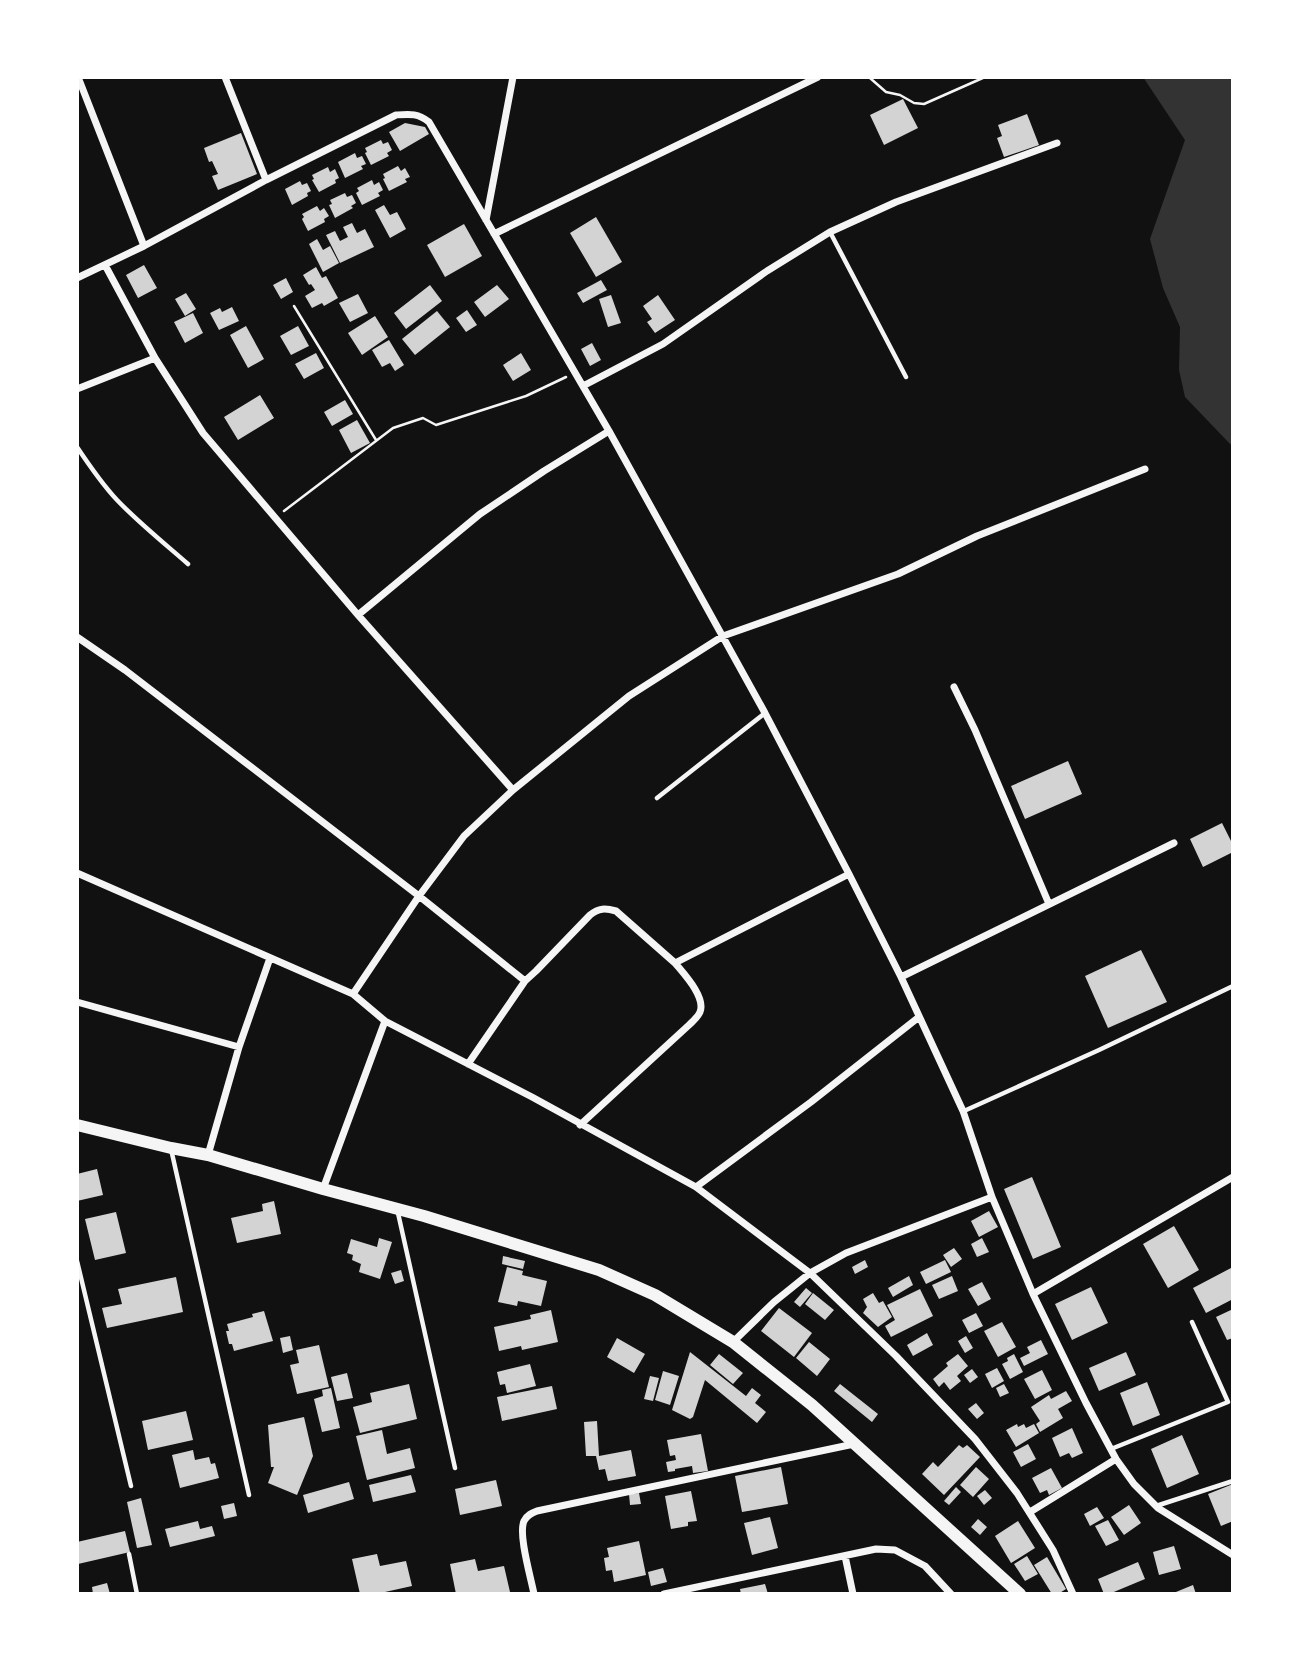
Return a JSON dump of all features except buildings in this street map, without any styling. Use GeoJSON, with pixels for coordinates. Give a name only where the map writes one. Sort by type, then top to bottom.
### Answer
{"type":"FeatureCollection","features":[{"type":"Feature","properties":{"kind":"main road"},"geometry":{"type":"LineString","coordinates":[[77,1125],[208,1155],[541,1251],[599,1270],[655,1296],[733,1342],[812,1405],[1020,1594]]}},
{"type":"Feature","properties":{"kind":"street"},"geometry":{"type":"LineString","coordinates":[[78,77],[144,246]]}},
{"type":"Feature","properties":{"kind":"street"},"geometry":{"type":"LineString","coordinates":[[225,77],[266,180]]}},
{"type":"Feature","properties":{"kind":"street"},"geometry":{"type":"LineString","coordinates":[[486,220],[513,77]]}},
{"type":"Feature","properties":{"kind":"street"},"geometry":{"type":"LineString","coordinates":[[494,234],[818,77]]}},
{"type":"Feature","properties":{"kind":"street"},"geometry":{"type":"LineString","coordinates":[[77,278],[396,115],[411,113],[429,122],[609,431],[765,713],[849,874],[901,977],[963,1111],[992,1197],[1033,1294],[1116,1459],[1134,1484],[1156,1506],[1233,1555]]}},
{"type":"Feature","properties":{"kind":"street"},"geometry":{"type":"LineString","coordinates":[[583,386],[663,344],[767,271],[830,232],[896,202],[1057,143]]}},
{"type":"Feature","properties":{"kind":"street"},"geometry":{"type":"LineString","coordinates":[[105,265],[155,358],[204,433],[358,615],[513,790]]}},
{"type":"Feature","properties":{"kind":"street"},"geometry":{"type":"LineString","coordinates":[[77,389],[155,358]]}},
{"type":"Feature","properties":{"kind":"street"},"geometry":{"type":"LineString","coordinates":[[358,615],[480,514],[609,431]]}},
{"type":"Feature","properties":{"kind":"street"},"geometry":{"type":"LineString","coordinates":[[353,994],[419,896],[464,836],[513,790],[629,696],[723,636],[898,574],[977,536],[1145,469]]}},
{"type":"Feature","properties":{"kind":"street"},"geometry":{"type":"LineString","coordinates":[[77,637],[125,670],[419,896],[524,981]]}},
{"type":"Feature","properties":{"kind":"street"},"geometry":{"type":"LineString","coordinates":[[954,687],[1049,904]]}},
{"type":"Feature","properties":{"kind":"street"},"geometry":{"type":"LineString","coordinates":[[901,977],[1174,843]]}},
{"type":"Feature","properties":{"kind":"street"},"geometry":{"type":"LineString","coordinates":[[77,873],[353,994],[385,1021],[696,1187],[810,1273],[896,1356],[975,1439],[1030,1512],[1053,1550],[1073,1594]]}},
{"type":"Feature","properties":{"kind":"street"},"geometry":{"type":"LineString","coordinates":[[675,963],[849,874]]}},
{"type":"Feature","properties":{"kind":"street"},"geometry":{"type":"LineString","coordinates":[[468,1064],[524,981],[590,915],[605,908],[616,911],[675,963],[697,991],[702,1004],[700,1013],[689,1025],[580,1125]]}},
{"type":"Feature","properties":{"kind":"street"},"geometry":{"type":"LineString","coordinates":[[208,1155],[239,1047],[270,958]]}},
{"type":"Feature","properties":{"kind":"street"},"geometry":{"type":"LineString","coordinates":[[77,1002],[239,1047]]}},
{"type":"Feature","properties":{"kind":"street"},"geometry":{"type":"LineString","coordinates":[[696,1187],[811,1102],[919,1017]]}},
{"type":"Feature","properties":{"kind":"street"},"geometry":{"type":"LineString","coordinates":[[323,1189],[385,1021]]}},
{"type":"Feature","properties":{"kind":"street"},"geometry":{"type":"LineString","coordinates":[[1033,1294],[1233,1177]]}},
{"type":"Feature","properties":{"kind":"street"},"geometry":{"type":"LineString","coordinates":[[733,1342],[774,1302],[810,1273],[846,1253],[992,1197]]}},
{"type":"Feature","properties":{"kind":"street"},"geometry":{"type":"LineString","coordinates":[[534,1594],[522,1534],[523,1523],[528,1515],[855,1444]]}},
{"type":"Feature","properties":{"kind":"street"},"geometry":{"type":"LineString","coordinates":[[1030,1512],[1116,1459]]}},
{"type":"Feature","properties":{"kind":"street"},"geometry":{"type":"LineString","coordinates":[[664,1594],[876,1549],[895,1550],[925,1566],[951,1594]]}},
{"type":"Feature","properties":{"kind":"street"},"geometry":{"type":"LineString","coordinates":[[845,1556],[853,1594]]}},
{"type":"Feature","properties":{"kind":"lane"},"geometry":{"type":"LineString","coordinates":[[830,232],[906,377]]}},
{"type":"Feature","properties":{"kind":"lane"},"geometry":{"type":"LineString","coordinates":[[77,447],[116,499],[188,564]]}},
{"type":"Feature","properties":{"kind":"lane"},"geometry":{"type":"LineString","coordinates":[[657,798],[765,713]]}},
{"type":"Feature","properties":{"kind":"lane"},"geometry":{"type":"LineString","coordinates":[[963,1111],[1233,986]]}},
{"type":"Feature","properties":{"kind":"lane"},"geometry":{"type":"LineString","coordinates":[[171,1148],[249,1495]]}},
{"type":"Feature","properties":{"kind":"lane"},"geometry":{"type":"LineString","coordinates":[[397,1209],[455,1468]]}},
{"type":"Feature","properties":{"kind":"lane"},"geometry":{"type":"LineString","coordinates":[[77,1261],[131,1486]]}},
{"type":"Feature","properties":{"kind":"lane"},"geometry":{"type":"LineString","coordinates":[[1111,1449],[1228,1402],[1192,1322]]}},
{"type":"Feature","properties":{"kind":"lane"},"geometry":{"type":"LineString","coordinates":[[1156,1506],[1233,1481]]}},
{"type":"Feature","properties":{"kind":"lane"},"geometry":{"type":"LineString","coordinates":[[130,1554],[137,1594]]}},
{"type":"Feature","properties":{"kind":"path"},"geometry":{"type":"LineString","coordinates":[[867,77],[886,92],[924,104],[985,77]]}},
{"type":"Feature","properties":{"kind":"path"},"geometry":{"type":"LineString","coordinates":[[293,306],[376,440]]}},
{"type":"Feature","properties":{"kind":"path"},"geometry":{"type":"LineString","coordinates":[[276,517],[393,428],[423,418],[436,425],[526,396],[575,372]]}},
{"type":"Feature","properties":{"kind":"shaded area"},"geometry":{"type":"Polygon","coordinates":[[[1143,77],[1233,77],[1233,447],[1185,397],[1179,370],[1180,327],[1163,288],[1150,239],[1185,140],[1143,77]]]}}]}
